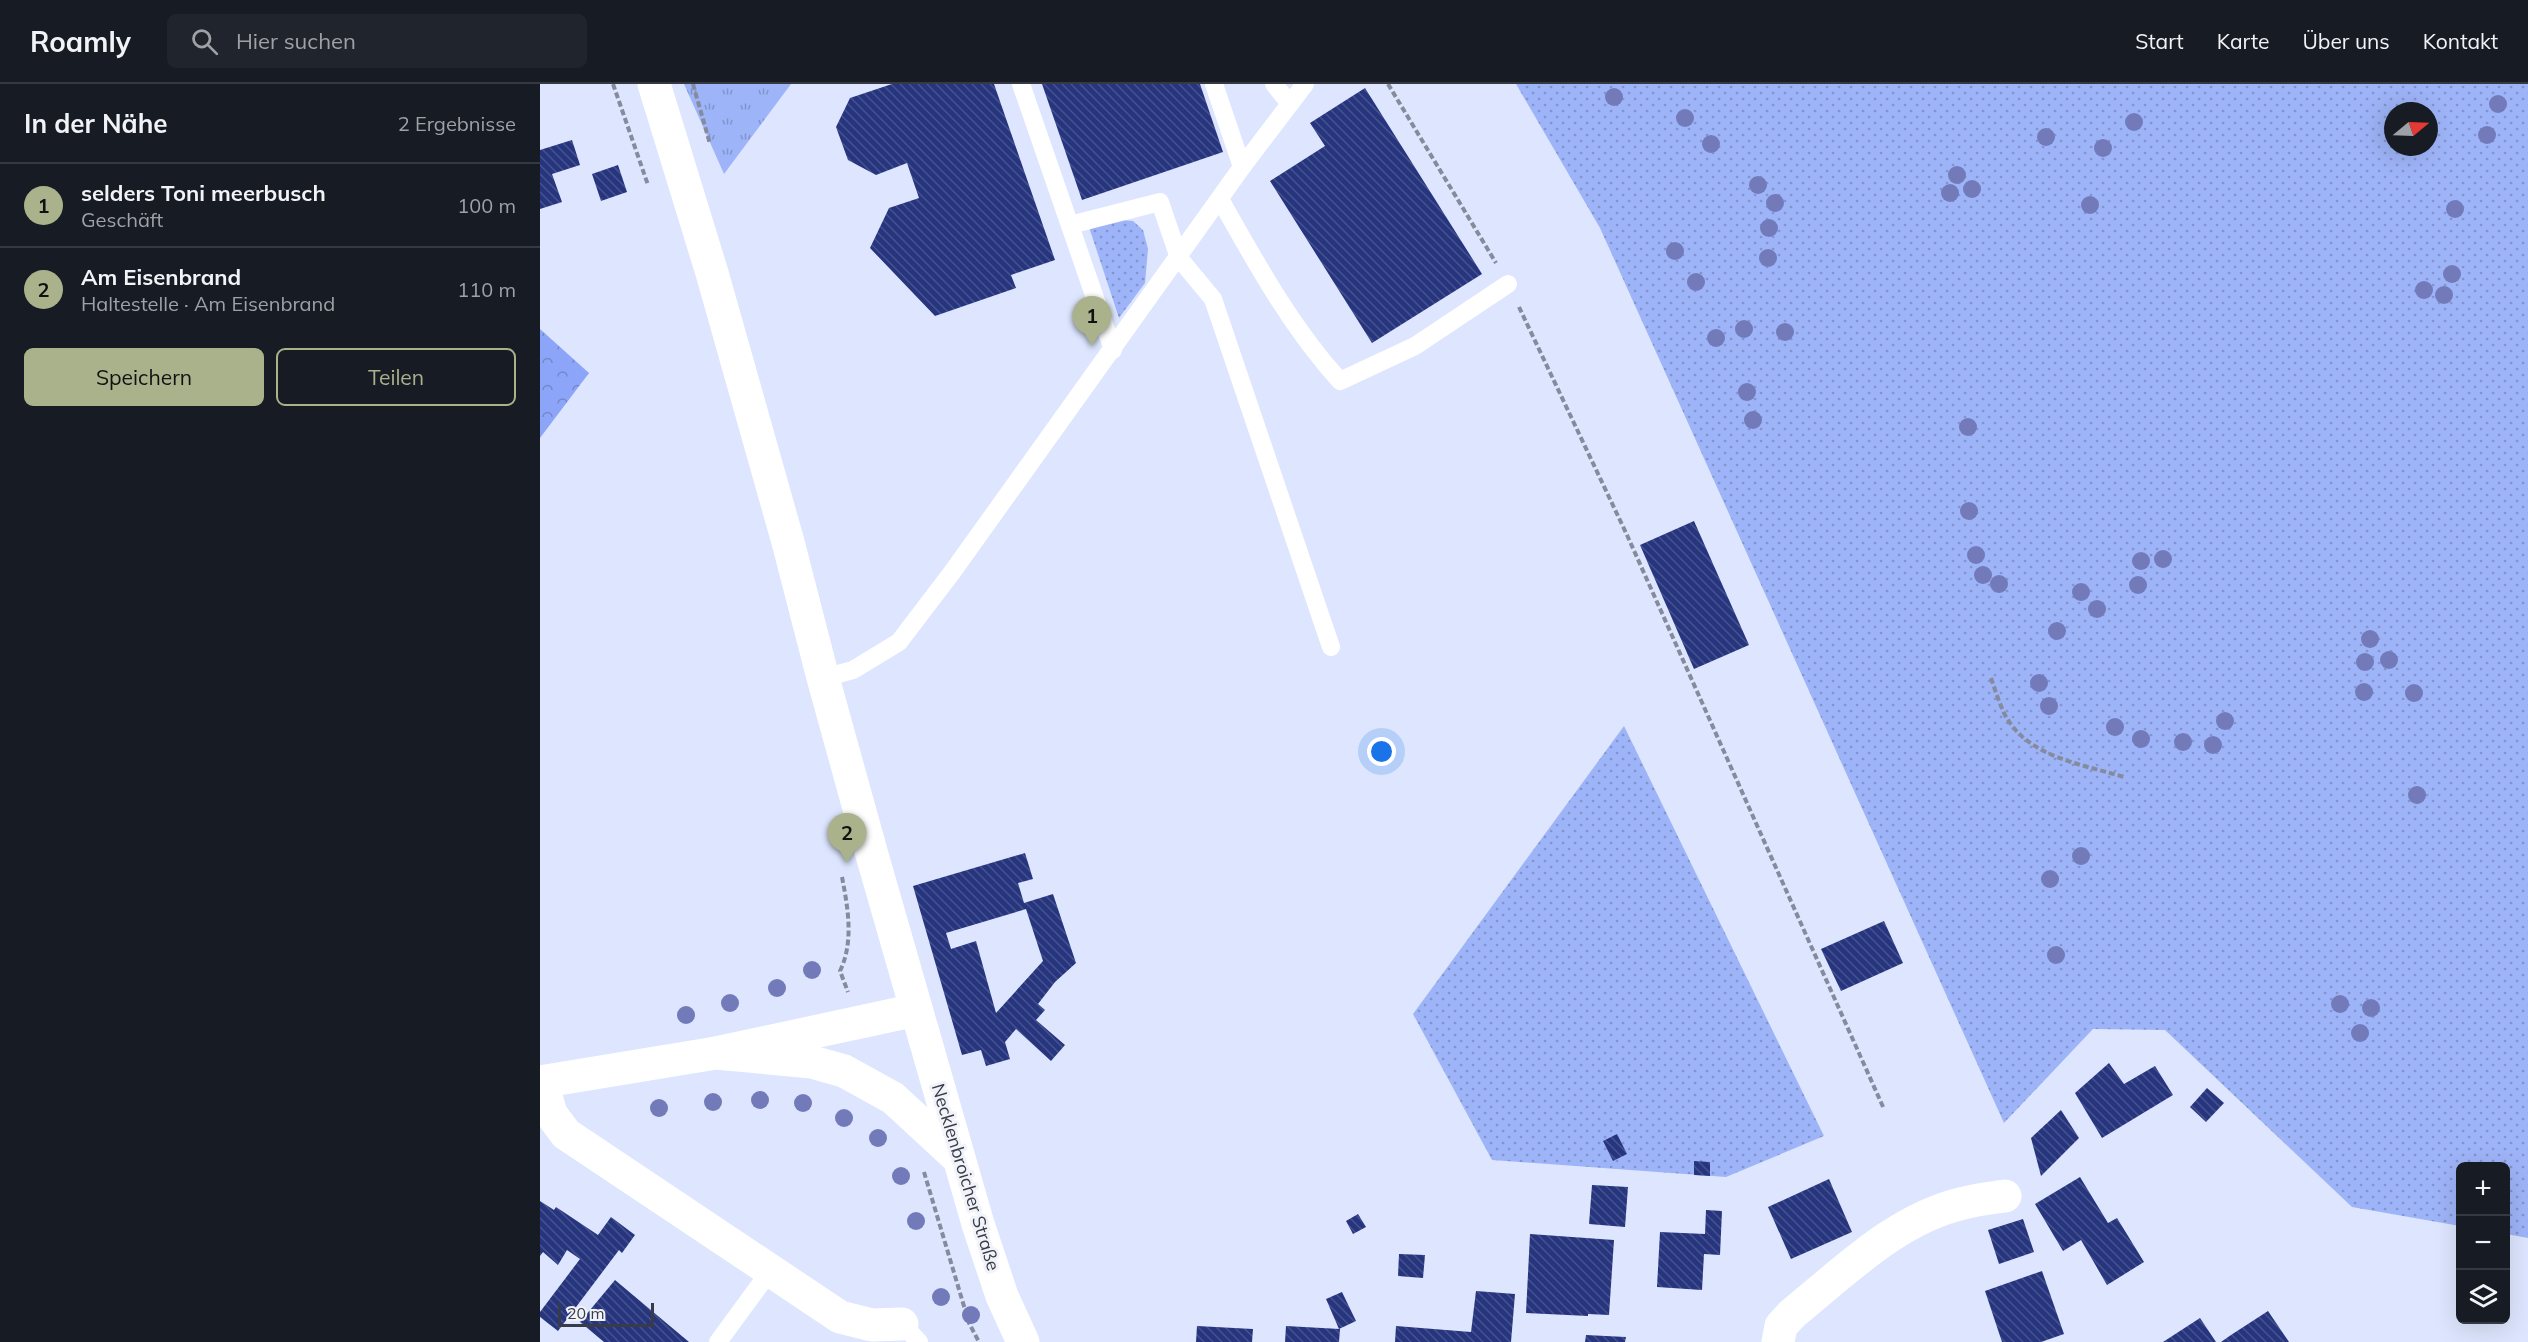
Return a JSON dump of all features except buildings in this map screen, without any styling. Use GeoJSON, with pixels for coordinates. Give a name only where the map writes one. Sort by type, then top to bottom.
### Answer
{"type":"FeatureCollection","features":[{"type":"Feature","properties":{"kind":"main road","name":"Necklenbroicher Straße"},"geometry":{"type":"LineString","coordinates":[[654,84],[712,273],[782,520],[822,678],[959,1159],[1002,1296],[1023,1342]]}},
{"type":"Feature","properties":{"kind":"main road"},"geometry":{"type":"LineString","coordinates":[[911,1333],[840,1317],[567,1134],[551,1114],[541,1082],[716,1053],[916,1010]]}},
{"type":"Feature","properties":{"kind":"main road"},"geometry":{"type":"LineString","coordinates":[[716,1053],[812,1062],[844,1071],[894,1098],[959,1159]]}},
{"type":"Feature","properties":{"kind":"main road"},"geometry":{"type":"LineString","coordinates":[[1778,1342],[1781,1326],[1792,1314],[1891,1236],[1914,1222],[1945,1209],[1963,1203],[2005,1196]]}},
{"type":"Feature","properties":{"kind":"lane"},"geometry":{"type":"LineString","coordinates":[[1021,84],[1113,350]]}},
{"type":"Feature","properties":{"kind":"lane"},"geometry":{"type":"LineString","coordinates":[[1214,84],[1242,167]]}},
{"type":"Feature","properties":{"kind":"lane"},"geometry":{"type":"LineString","coordinates":[[1274,84],[1290,104]]}},
{"type":"Feature","properties":{"kind":"lane"},"geometry":{"type":"LineString","coordinates":[[822,678],[853,670],[898,642],[947,567],[992,505],[1079,386],[1113,350],[1242,167],[1305,84]]}},
{"type":"Feature","properties":{"kind":"lane"},"geometry":{"type":"LineString","coordinates":[[1220,199],[1277,298],[1312,350],[1340,381],[1415,346],[1508,284]]}},
{"type":"Feature","properties":{"kind":"lane"},"geometry":{"type":"LineString","coordinates":[[1070,225],[1160,202],[1179,258],[1213,299],[1331,647]]}},
{"type":"Feature","properties":{"kind":"lane"},"geometry":{"type":"LineString","coordinates":[[718,1342],[770,1271]]}},
{"type":"Feature","properties":{"kind":"path"},"geometry":{"type":"LineString","coordinates":[[1388,84],[1508,284],[1627,535],[1884,1110]]}},
{"type":"Feature","properties":{"kind":"path"},"geometry":{"type":"LineString","coordinates":[[1991,678],[2004,714],[2031,745],[2051,755],[2124,777]]}},
{"type":"Feature","properties":{"kind":"green space"},"geometry":{"type":"Polygon","coordinates":[[[684,84],[791,84],[724,174],[684,84]]]}},
{"type":"Feature","properties":{"kind":"green space"},"geometry":{"type":"Polygon","coordinates":[[[1516,84],[2528,84],[2528,1238],[2510,1235],[2510,1162],[2456,1162],[2456,1225],[2352,1207],[2165,1030],[2093,1029],[2004,1123],[1600,228],[1516,84]]]}},
{"type":"Feature","properties":{"kind":"green space"},"geometry":{"type":"Polygon","coordinates":[[[1112,219],[1133,221],[1143,230],[1148,249],[1145,283],[1119,318],[1088,224],[1112,219]]]}},
{"type":"Feature","properties":{"kind":"green space"},"geometry":{"type":"Polygon","coordinates":[[[540,329],[589,373],[540,438],[540,329]]]}},
{"type":"Feature","properties":{"kind":"green space"},"geometry":{"type":"Polygon","coordinates":[[[1624,726],[1824,1136],[1726,1177],[1492,1160],[1413,1014],[1624,726]]]}},
{"type":"Feature","properties":{"kind":"place","name":"selders Toni meerbusch"},"geometry":{"type":"Point","coordinates":[1092,346]}},
{"type":"Feature","properties":{"kind":"place","name":"Am Eisenbrand"},"geometry":{"type":"Point","coordinates":[847,863]}}]}
